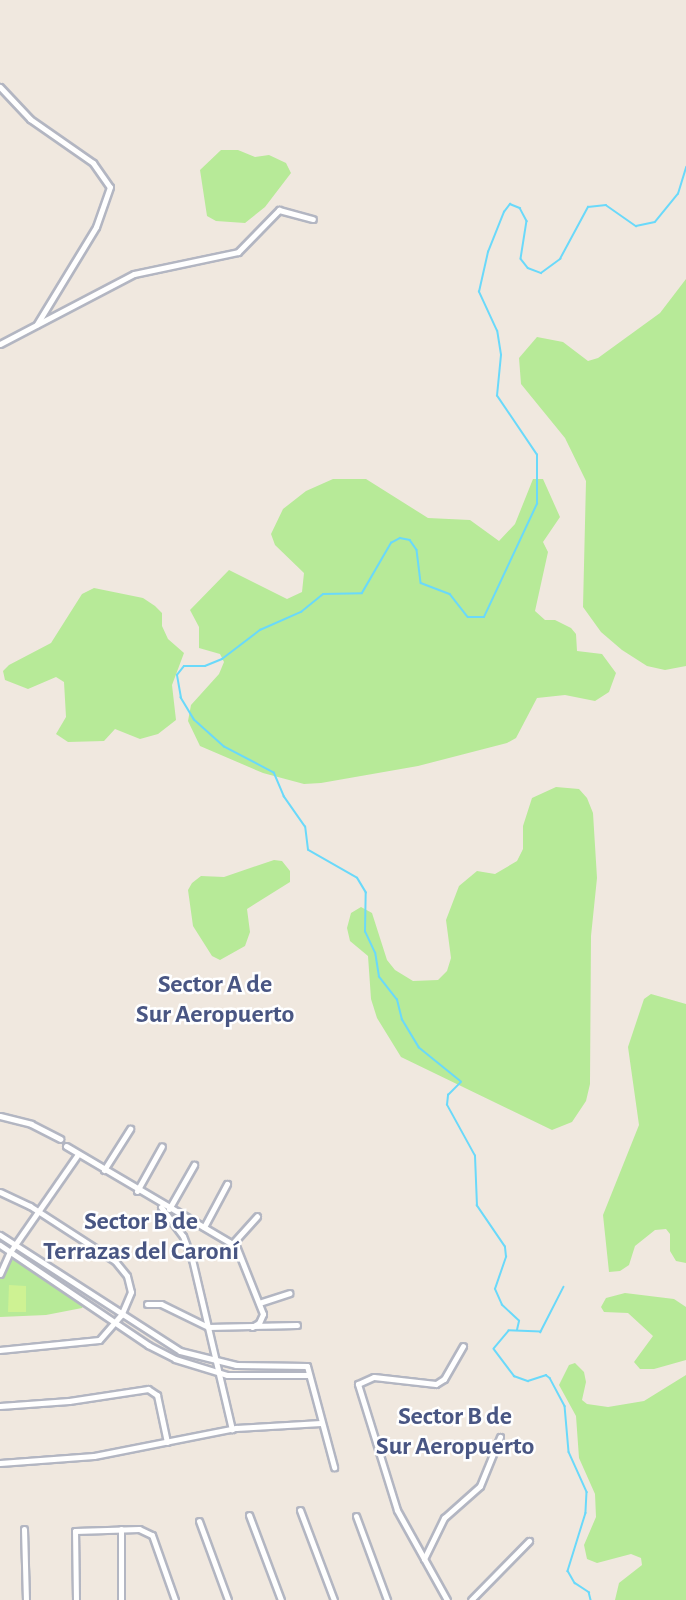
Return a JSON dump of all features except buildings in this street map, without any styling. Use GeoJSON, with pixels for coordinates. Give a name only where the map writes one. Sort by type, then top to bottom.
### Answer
{"type":"FeatureCollection","features":[{"type":"Feature","properties":{"kind":"street"},"geometry":{"type":"LineString","coordinates":[[0,87],[30,119],[93,163],[110,187],[96,226],[37,324]]}},
{"type":"Feature","properties":{"kind":"street"},"geometry":{"type":"LineString","coordinates":[[0,344],[134,274],[238,252],[279,210],[313,219]]}},
{"type":"Feature","properties":{"kind":"street"},"geometry":{"type":"LineString","coordinates":[[0,1116],[32,1124],[60,1139]]}},
{"type":"Feature","properties":{"kind":"street"},"geometry":{"type":"LineString","coordinates":[[104,1170],[130,1129]]}},
{"type":"Feature","properties":{"kind":"street"},"geometry":{"type":"LineString","coordinates":[[66,1146],[155,1202],[233,1243],[263,1317],[252,1327]]}},
{"type":"Feature","properties":{"kind":"street"},"geometry":{"type":"LineString","coordinates":[[137,1191],[162,1146]]}},
{"type":"Feature","properties":{"kind":"street"},"geometry":{"type":"LineString","coordinates":[[0,1274],[15,1244],[78,1154]]}},
{"type":"Feature","properties":{"kind":"street"},"geometry":{"type":"LineString","coordinates":[[169,1209],[194,1165]]}},
{"type":"Feature","properties":{"kind":"street"},"geometry":{"type":"LineString","coordinates":[[204,1227],[227,1184]]}},
{"type":"Feature","properties":{"kind":"street"},"geometry":{"type":"LineString","coordinates":[[0,1192],[38,1210],[123,1269],[131,1292],[115,1323],[93,1342],[0,1350]]}},
{"type":"Feature","properties":{"kind":"street"},"geometry":{"type":"LineString","coordinates":[[155,1202],[176,1226],[187,1246],[231,1428]]}},
{"type":"Feature","properties":{"kind":"street"},"geometry":{"type":"LineString","coordinates":[[233,1243],[256,1216]]}},
{"type":"Feature","properties":{"kind":"street"},"geometry":{"type":"LineString","coordinates":[[0,1235],[173,1348],[215,1362],[307,1366],[334,1467]]}},
{"type":"Feature","properties":{"kind":"street"},"geometry":{"type":"LineString","coordinates":[[0,1245],[163,1354],[218,1373],[309,1375]]}},
{"type":"Feature","properties":{"kind":"street"},"geometry":{"type":"LineString","coordinates":[[259,1303],[289,1293]]}},
{"type":"Feature","properties":{"kind":"street"},"geometry":{"type":"LineString","coordinates":[[147,1305],[161,1304],[208,1327],[297,1326]]}},
{"type":"Feature","properties":{"kind":"street"},"geometry":{"type":"LineString","coordinates":[[447,1600],[397,1510],[358,1384],[374,1377],[436,1384],[444,1379],[463,1346]]}},
{"type":"Feature","properties":{"kind":"street"},"geometry":{"type":"LineString","coordinates":[[0,1406],[69,1401],[148,1389],[157,1395],[167,1442]]}},
{"type":"Feature","properties":{"kind":"street"},"geometry":{"type":"LineString","coordinates":[[0,1463],[77,1459],[231,1428],[321,1423]]}},
{"type":"Feature","properties":{"kind":"street"},"geometry":{"type":"LineString","coordinates":[[424,1559],[444,1518],[480,1486],[500,1437]]}},
{"type":"Feature","properties":{"kind":"street"},"geometry":{"type":"LineString","coordinates":[[300,1510],[334,1600]]}},
{"type":"Feature","properties":{"kind":"street"},"geometry":{"type":"LineString","coordinates":[[249,1515],[282,1600]]}},
{"type":"Feature","properties":{"kind":"street"},"geometry":{"type":"LineString","coordinates":[[356,1515],[387,1600]]}},
{"type":"Feature","properties":{"kind":"street"},"geometry":{"type":"LineString","coordinates":[[199,1521],[228,1600]]}},
{"type":"Feature","properties":{"kind":"street"},"geometry":{"type":"LineString","coordinates":[[24,1529],[26,1600]]}},
{"type":"Feature","properties":{"kind":"street"},"geometry":{"type":"LineString","coordinates":[[121,1529],[121,1600]]}},
{"type":"Feature","properties":{"kind":"street"},"geometry":{"type":"LineString","coordinates":[[76,1600],[74,1533],[121,1529],[143,1529],[152,1534],[175,1600]]}},
{"type":"Feature","properties":{"kind":"street"},"geometry":{"type":"LineString","coordinates":[[471,1600],[529,1541]]}},
{"type":"Feature","properties":{"kind":"green space"},"geometry":{"type":"Polygon","coordinates":[[[221,150],[238,150],[255,157],[269,155],[286,163],[291,173],[265,207],[245,223],[216,221],[207,216],[200,170],[221,150]]]}},
{"type":"Feature","properties":{"kind":"green space"},"geometry":{"type":"Polygon","coordinates":[[[686,279],[686,666],[665,670],[647,666],[622,650],[601,632],[583,607],[586,481],[565,438],[521,384],[519,358],[537,337],[563,342],[588,361],[598,358],[660,313],[686,279]]]}},
{"type":"Feature","properties":{"kind":"green space"},"geometry":{"type":"Polygon","coordinates":[[[333,479],[366,479],[428,518],[470,520],[499,541],[515,524],[533,479],[543,479],[560,517],[543,542],[548,552],[535,611],[545,620],[555,620],[571,628],[576,634],[577,651],[602,654],[616,673],[609,692],[595,701],[565,695],[537,698],[516,738],[507,743],[418,766],[321,783],[304,784],[263,773],[200,746],[188,721],[191,705],[219,674],[224,662],[220,654],[199,648],[199,627],[190,610],[229,570],[287,599],[302,592],[304,573],[275,545],[271,534],[283,509],[306,491],[333,479]]]}},
{"type":"Feature","properties":{"kind":"green space"},"geometry":{"type":"Polygon","coordinates":[[[94,588],[143,598],[155,606],[162,613],[162,626],[168,639],[184,653],[172,685],[176,720],[158,734],[140,739],[115,729],[104,741],[68,742],[56,734],[66,717],[64,682],[56,677],[28,689],[5,680],[3,671],[9,665],[51,643],[82,594],[94,588]]]}},
{"type":"Feature","properties":{"kind":"green space"},"geometry":{"type":"Polygon","coordinates":[[[556,787],[579,789],[587,798],[593,813],[597,878],[591,936],[590,1084],[586,1101],[572,1122],[552,1130],[401,1057],[377,1018],[371,999],[368,956],[350,941],[347,928],[351,913],[361,907],[372,913],[387,960],[395,970],[413,981],[438,980],[447,971],[451,958],[446,920],[459,886],[477,871],[495,874],[517,861],[523,849],[523,826],[532,798],[556,787]]]}},
{"type":"Feature","properties":{"kind":"green space"},"geometry":{"type":"Polygon","coordinates":[[[274,860],[282,861],[290,871],[290,882],[247,909],[250,932],[245,946],[220,960],[212,956],[193,926],[188,890],[192,883],[201,876],[224,877],[274,860]]]}},
{"type":"Feature","properties":{"kind":"green space"},"geometry":{"type":"Polygon","coordinates":[[[651,994],[686,1004],[686,1263],[676,1261],[670,1251],[670,1234],[666,1229],[655,1230],[635,1246],[629,1265],[620,1271],[609,1272],[603,1215],[639,1125],[628,1047],[644,999],[651,994]]]}},
{"type":"Feature","properties":{"kind":"green space"},"geometry":{"type":"Polygon","coordinates":[[[10,1252],[86,1302],[82,1308],[46,1315],[0,1317],[0,1274],[10,1252]]]}},
{"type":"Feature","properties":{"kind":"green space"},"geometry":{"type":"Polygon","coordinates":[[[9,1285],[26,1286],[26,1312],[8,1312],[9,1285]]]}},
{"type":"Feature","properties":{"kind":"green space"},"geometry":{"type":"Polygon","coordinates":[[[625,1293],[674,1299],[686,1307],[686,1360],[654,1369],[640,1369],[634,1362],[653,1336],[628,1313],[604,1312],[601,1307],[606,1298],[625,1293]]]}},
{"type":"Feature","properties":{"kind":"green space"},"geometry":{"type":"Polygon","coordinates":[[[575,1363],[584,1372],[586,1382],[582,1400],[587,1404],[608,1407],[644,1401],[686,1375],[686,1600],[615,1600],[619,1583],[642,1565],[641,1558],[631,1554],[597,1563],[587,1559],[584,1545],[596,1517],[595,1494],[579,1458],[576,1416],[559,1385],[569,1365],[575,1363]]]}},
{"type":"Feature","properties":{"kind":"waterway"},"geometry":{"type":"LineString","coordinates":[[517,1330],[519,1321],[502,1305],[495,1289],[506,1257],[505,1247],[477,1206],[475,1156],[447,1105],[448,1095],[461,1082],[419,1048],[402,1020],[397,1000],[379,977],[375,953],[365,932],[366,893],[357,878],[308,850],[305,827],[284,797],[274,773],[224,747],[194,720],[181,698],[177,675],[184,666],[205,666],[222,659],[260,630],[301,612],[323,594],[362,593],[391,543],[400,538],[410,540],[417,550],[421,583],[450,594],[468,617],[484,617],[537,504],[537,455],[497,396],[501,355],[497,331],[479,292],[488,252],[504,212],[510,204],[520,208],[527,221],[521,259],[528,268],[541,273],[560,259],[588,207],[606,205],[636,226],[655,222],[678,194],[686,167]]}},
{"type":"Feature","properties":{"kind":"waterway"},"geometry":{"type":"LineString","coordinates":[[564,1287],[541,1332],[509,1331],[494,1349],[514,1376],[528,1381],[546,1375],[550,1378],[565,1406],[569,1452],[587,1492],[586,1513],[568,1571],[575,1583],[589,1592],[591,1600]]}},
{"type":"Feature","properties":{"kind":"district","name":"Sector A de Sur Aeropuerto"},"geometry":{"type":"Point","coordinates":[215,1000]}},
{"type":"Feature","properties":{"kind":"district","name":"Sector B de Terrazas del Caroní"},"geometry":{"type":"Point","coordinates":[141,1237]}},
{"type":"Feature","properties":{"kind":"district","name":"Sector B de Sur Aeropuerto"},"geometry":{"type":"Point","coordinates":[455,1432]}}]}
